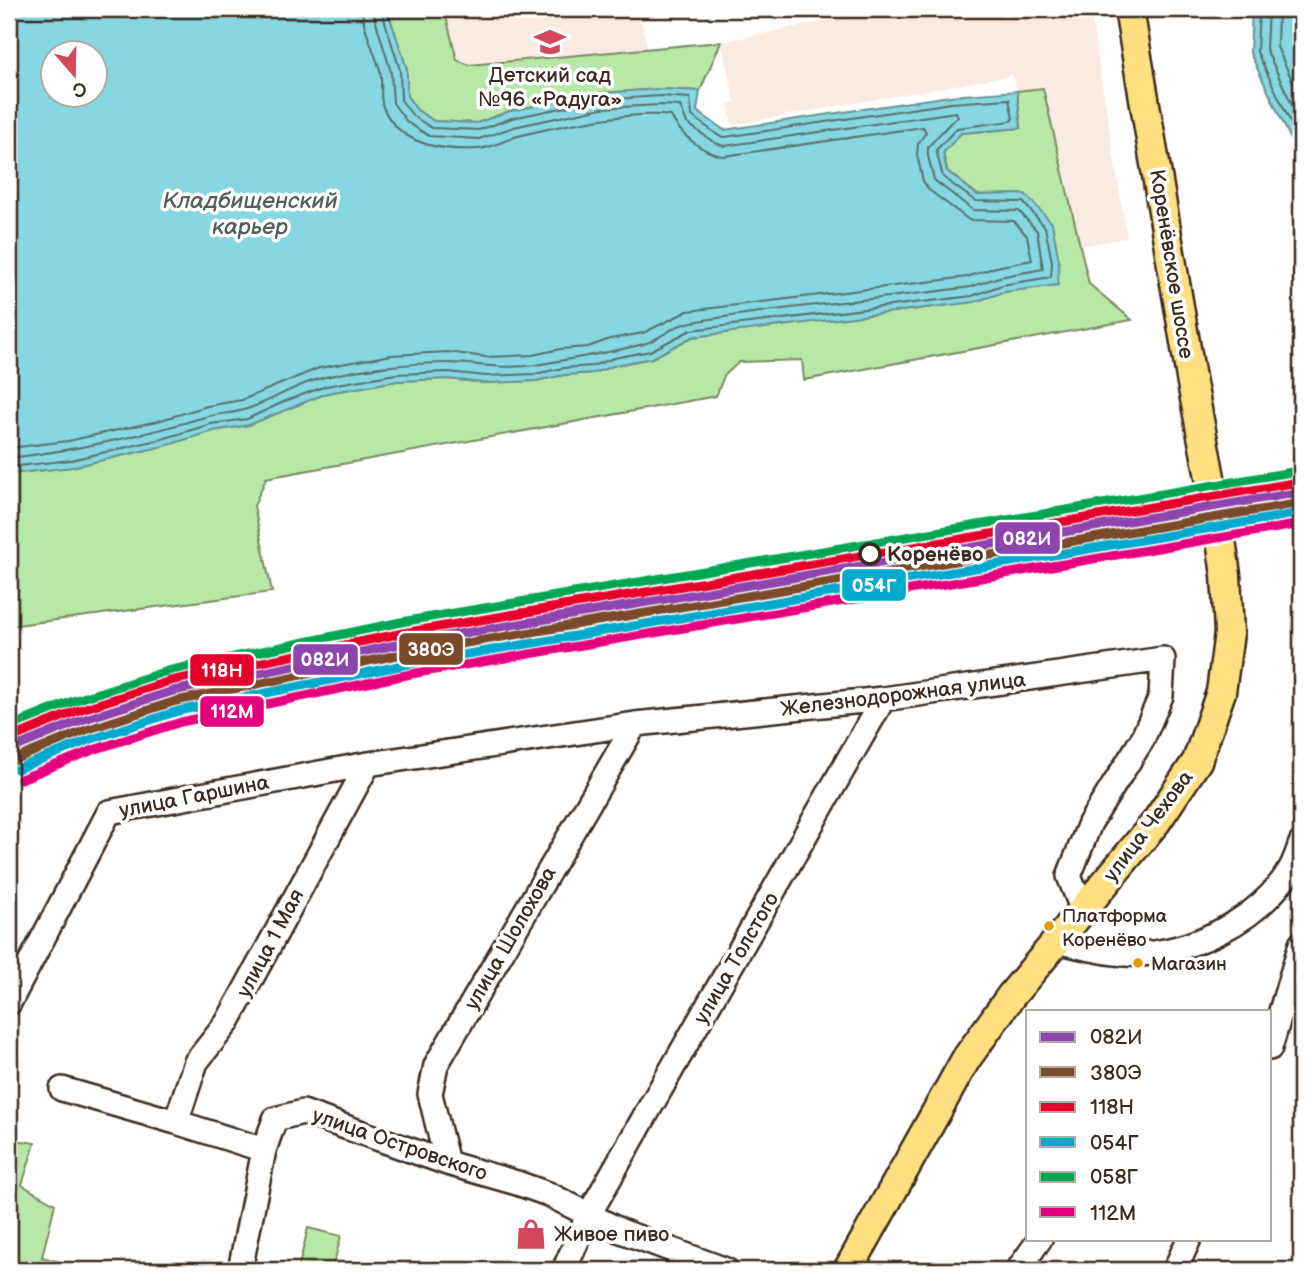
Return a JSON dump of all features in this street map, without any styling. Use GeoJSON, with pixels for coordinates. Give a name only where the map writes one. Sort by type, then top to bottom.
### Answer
{"type":"FeatureCollection","features":[{"type":"Feature","properties":{"kind":"main road","name":"Коренёвское шоссе"},"geometry":{"type":"LineString","coordinates":[[1129,9],[1191,378],[1218,519]]}},
{"type":"Feature","properties":{"kind":"main road","name":"улица Чехова"},"geometry":{"type":"LineString","coordinates":[[848,1270],[966,1059],[1011,996],[1156,822],[1197,761],[1221,692],[1229,633],[1226,575],[1218,519]]}},
{"type":"Feature","properties":{"kind":"street","name":"Железнодорожная улица"},"geometry":{"type":"LineString","coordinates":[[368,764],[635,724],[883,699],[1163,659],[1161,696],[1142,740],[1090,823],[1069,876],[1083,911]]}},
{"type":"Feature","properties":{"kind":"street","name":"улица Толстого"},"geometry":{"type":"LineString","coordinates":[[589,1216],[883,699]]}},
{"type":"Feature","properties":{"kind":"street","name":"улица Шолохова"},"geometry":{"type":"LineString","coordinates":[[447,1163],[429,1094],[436,1065],[635,724]]}},
{"type":"Feature","properties":{"kind":"street","name":"улица Гаршина"},"geometry":{"type":"LineString","coordinates":[[9,1003],[108,812],[368,764]]}},
{"type":"Feature","properties":{"kind":"street","name":"улица 1 Мая"},"geometry":{"type":"LineString","coordinates":[[176,1122],[196,1062],[227,1023],[368,764]]}},
{"type":"Feature","properties":{"kind":"street"},"geometry":{"type":"LineString","coordinates":[[1056,941],[1125,954],[1160,952],[1195,944],[1227,928],[1296,875],[1301,844]]}},
{"type":"Feature","properties":{"kind":"street"},"geometry":{"type":"LineString","coordinates":[[1272,1041],[1301,944]]}},
{"type":"Feature","properties":{"kind":"street"},"geometry":{"type":"LineString","coordinates":[[62,1089],[264,1150]]}},
{"type":"Feature","properties":{"kind":"street","name":"улица Островского"},"geometry":{"type":"LineString","coordinates":[[240,1270],[264,1150],[275,1119],[303,1112],[447,1163],[548,1194],[621,1231],[726,1270]]}},
{"type":"Feature","properties":{"kind":"street"},"geometry":{"type":"LineString","coordinates":[[564,1270],[589,1216]]}},
{"type":"Feature","properties":{"kind":"street"},"geometry":{"type":"LineString","coordinates":[[1018,1270],[1039,1240]]}},
{"type":"Feature","properties":{"kind":"street"},"geometry":{"type":"LineString","coordinates":[[1175,1270],[1189,1240]]}},
{"type":"Feature","properties":{"kind":"shaded area","name":"Детский сад №96 «Радуга»"},"geometry":{"type":"Polygon","coordinates":[[[444,9],[638,9],[648,49],[469,65],[457,60],[444,9]]]}},
{"type":"Feature","properties":{"kind":"shaded area"},"geometry":{"type":"Polygon","coordinates":[[[885,9],[1090,9],[1127,238],[1078,246],[1043,88],[1017,91],[1013,75],[732,125],[728,104],[735,102],[721,42],[885,9]]]}},
{"type":"Feature","properties":{"kind":"green space"},"geometry":{"type":"Polygon","coordinates":[[[387,9],[444,9],[457,60],[469,65],[721,42],[700,91],[660,89],[600,93],[510,111],[477,123],[434,121],[417,110],[407,96],[407,69],[387,9]]]}},
{"type":"Feature","properties":{"kind":"green space"},"geometry":{"type":"Polygon","coordinates":[[[1043,88],[1089,284],[1132,320],[804,380],[802,360],[739,362],[724,376],[716,396],[266,478],[254,506],[272,592],[9,626],[9,474],[72,467],[164,446],[213,431],[249,425],[327,393],[397,381],[536,381],[593,373],[652,358],[692,337],[974,302],[1004,292],[1057,285],[1025,194],[978,195],[947,171],[943,152],[961,133],[1021,128],[1017,91],[1043,88]]]}},
{"type":"Feature","properties":{"kind":"green space"},"geometry":{"type":"Polygon","coordinates":[[[9,1139],[35,1143],[22,1185],[55,1204],[42,1257],[74,1266],[73,1270],[9,1270],[9,1139]]]}},
{"type":"Feature","properties":{"kind":"green space"},"geometry":{"type":"Polygon","coordinates":[[[308,1228],[341,1236],[332,1270],[298,1270],[308,1228]]]}},
{"type":"Feature","properties":{"kind":"water","name":"Кладбищенский карьер"},"geometry":{"type":"Polygon","coordinates":[[[9,9],[387,9],[407,69],[407,96],[417,110],[434,121],[477,123],[510,111],[600,93],[660,89],[700,91],[697,111],[724,130],[950,96],[1017,91],[1021,128],[961,133],[943,153],[947,171],[977,195],[1025,194],[1052,223],[1059,261],[1058,285],[1004,292],[974,302],[692,337],[652,358],[593,373],[536,381],[397,381],[327,393],[249,425],[213,431],[164,446],[72,467],[9,474],[9,9]]]}},
{"type":"Feature","properties":{"kind":"water"},"geometry":{"type":"Polygon","coordinates":[[[1252,9],[1301,9],[1301,156],[1250,53],[1252,9]]]}},
{"type":"Feature","properties":{"kind":"transit line","name":"058Г"},"geometry":{"type":"LineString","coordinates":[[9,727],[76,700],[167,671],[401,622],[1298,471]]}},
{"type":"Feature","properties":{"kind":"transit line","name":"118Н"},"geometry":{"type":"LineString","coordinates":[[9,739],[79,710],[170,681],[403,633],[1299,482]]}},
{"type":"Feature","properties":{"kind":"transit line","name":"082И"},"geometry":{"type":"LineString","coordinates":[[9,750],[82,720],[173,691],[405,643],[1301,492]]}},
{"type":"Feature","properties":{"kind":"transit line","name":"380Э"},"geometry":{"type":"LineString","coordinates":[[13,760],[86,730],[176,701],[407,653],[1301,503]]}},
{"type":"Feature","properties":{"kind":"transit line","name":"054Г"},"geometry":{"type":"LineString","coordinates":[[17,769],[89,740],[178,711],[409,664],[1301,513]]}},
{"type":"Feature","properties":{"kind":"transit line","name":"112М"},"geometry":{"type":"LineString","coordinates":[[21,779],[93,750],[181,722],[411,674],[1301,524]]}},
{"type":"Feature","properties":{"kind":"place","name":"Детский сад №96 «Радуга»"},"geometry":{"type":"Point","coordinates":[550,42]}},
{"type":"Feature","properties":{"kind":"place","name":"Коренёво"},"geometry":{"type":"Point","coordinates":[870,554]}},
{"type":"Feature","properties":{"kind":"place","name":"Платформа Коренёво"},"geometry":{"type":"Point","coordinates":[1049,926]}},
{"type":"Feature","properties":{"kind":"place","name":"Магазин"},"geometry":{"type":"Point","coordinates":[1138,963]}},
{"type":"Feature","properties":{"kind":"place","name":"Живое пиво"},"geometry":{"type":"Point","coordinates":[531,1234]}}]}
